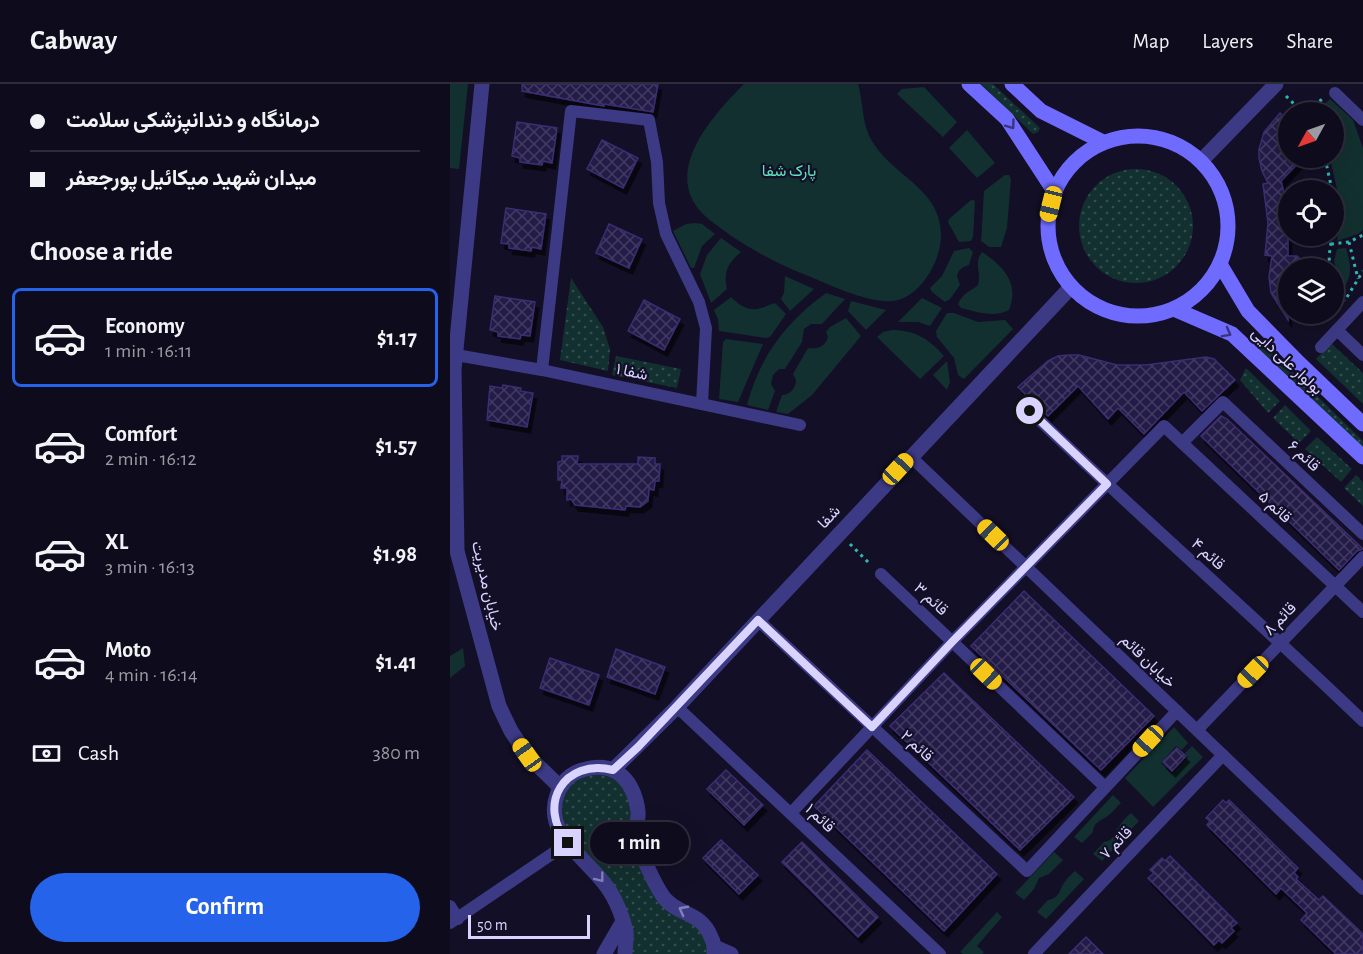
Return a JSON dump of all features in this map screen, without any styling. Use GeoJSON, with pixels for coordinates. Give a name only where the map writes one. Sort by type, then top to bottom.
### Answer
{"type":"FeatureCollection","features":[{"type":"Feature","properties":{"kind":"main road"},"geometry":{"type":"LineString","coordinates":[[969,84],[1007,119],[1054,191]]}},
{"type":"Feature","properties":{"kind":"main road"},"geometry":{"type":"LineString","coordinates":[[1012,84],[1041,111],[1103,142]]}},
{"type":"Feature","properties":{"kind":"main road"},"geometry":{"type":"LineString","coordinates":[[1144,135],[1165,139],[1184,148],[1201,161],[1218,183],[1227,209],[1228,237],[1220,264],[1209,282],[1193,298],[1174,309],[1138,316],[1101,309],[1071,287],[1057,266],[1049,241],[1048,216],[1054,191],[1066,171],[1082,154],[1103,142],[1123,136],[1144,135]]}},
{"type":"Feature","properties":{"kind":"main road","name":"بولوار علی دایی"},"geometry":{"type":"LineString","coordinates":[[1220,264],[1248,311],[1363,424]]}},
{"type":"Feature","properties":{"kind":"main road","name":"بولوار علی دایی"},"geometry":{"type":"LineString","coordinates":[[1174,309],[1232,334],[1363,457]]}},
{"type":"Feature","properties":{"kind":"street","name":"خیابان مدیریت"},"geometry":{"type":"LineString","coordinates":[[482,84],[453,372],[457,551],[499,706],[511,731],[527,755],[560,787]]}},
{"type":"Feature","properties":{"kind":"street"},"geometry":{"type":"LineString","coordinates":[[1201,161],[1276,84]]}},
{"type":"Feature","properties":{"kind":"street"},"geometry":{"type":"LineString","coordinates":[[1331,94],[1363,120]]}},
{"type":"Feature","properties":{"kind":"street"},"geometry":{"type":"LineString","coordinates":[[542,370],[571,111],[649,120],[657,162],[659,203],[666,234],[699,302],[706,328],[702,404]]}},
{"type":"Feature","properties":{"kind":"street","name":"شفا"},"geometry":{"type":"LineString","coordinates":[[613,770],[677,707],[1071,287]]}},
{"type":"Feature","properties":{"kind":"street"},"geometry":{"type":"LineString","coordinates":[[1321,347],[1359,306]]}},
{"type":"Feature","properties":{"kind":"street"},"geometry":{"type":"LineString","coordinates":[[1337,330],[1363,355]]}},
{"type":"Feature","properties":{"kind":"street","name":"شفا ۱"},"geometry":{"type":"LineString","coordinates":[[453,372],[542,370],[800,425]]}},
{"type":"Feature","properties":{"kind":"street","name":"قائم ۶"},"geometry":{"type":"LineString","coordinates":[[1182,443],[1223,402],[1363,534]]}},
{"type":"Feature","properties":{"kind":"street","name":"قائم ۴"},"geometry":{"type":"LineString","coordinates":[[1030,411],[1363,721]]}},
{"type":"Feature","properties":{"kind":"street","name":"قائم ۵"},"geometry":{"type":"LineString","coordinates":[[1107,484],[1164,426],[1363,612]]}},
{"type":"Feature","properties":{"kind":"street","name":"خیابان قائم"},"geometry":{"type":"LineString","coordinates":[[910,456],[1363,889]]}},
{"type":"Feature","properties":{"kind":"street"},"geometry":{"type":"LineString","coordinates":[[791,813],[952,642],[1107,484]]}},
{"type":"Feature","properties":{"kind":"street","name":"قائم ۸"},"geometry":{"type":"LineString","coordinates":[[1197,730],[1363,557]]}},
{"type":"Feature","properties":{"kind":"street","name":"قائم ۳"},"geometry":{"type":"LineString","coordinates":[[881,574],[1105,787]]}},
{"type":"Feature","properties":{"kind":"street","name":"قائم ۲"},"geometry":{"type":"LineString","coordinates":[[758,620],[1027,871],[1105,787]]}},
{"type":"Feature","properties":{"kind":"street","name":"قائم ۱"},"geometry":{"type":"LineString","coordinates":[[677,707],[940,954]]}},
{"type":"Feature","properties":{"kind":"street"},"geometry":{"type":"LineString","coordinates":[[1105,787],[1177,711]]}},
{"type":"Feature","properties":{"kind":"street","name":"قائم ۷"},"geometry":{"type":"LineString","coordinates":[[1034,954],[1223,755]]}},
{"type":"Feature","properties":{"kind":"street"},"geometry":{"type":"LineString","coordinates":[[625,954],[626,932],[612,893],[590,865],[568,843],[556,824],[555,800],[560,787],[568,777],[587,769],[600,767],[613,770],[624,777],[633,788],[639,813],[636,827],[638,838],[646,865],[665,898],[700,920],[710,933],[715,951],[731,954]]}},
{"type":"Feature","properties":{"kind":"street"},"geometry":{"type":"LineString","coordinates":[[450,906],[454,921],[568,843]]}},
{"type":"Feature","properties":{"kind":"street"},"geometry":{"type":"LineString","coordinates":[[604,954],[622,923]]}},
{"type":"Feature","properties":{"kind":"path"},"geometry":{"type":"LineString","coordinates":[[1276,84],[1293,102]]}},
{"type":"Feature","properties":{"kind":"path"},"geometry":{"type":"LineString","coordinates":[[1321,102],[1331,94]]}},
{"type":"Feature","properties":{"kind":"path"},"geometry":{"type":"LineString","coordinates":[[1344,243],[1363,235]]}},
{"type":"Feature","properties":{"kind":"path"},"geometry":{"type":"LineString","coordinates":[[1349,243],[1358,279]]}},
{"type":"Feature","properties":{"kind":"path"},"geometry":{"type":"LineString","coordinates":[[1359,306],[1344,301],[1363,271]]}},
{"type":"Feature","properties":{"kind":"path"},"geometry":{"type":"LineString","coordinates":[[839,533],[881,574]]}},
{"type":"Feature","properties":{"kind":"green space"},"geometry":{"type":"Polygon","coordinates":[[[450,84],[468,84],[459,169],[450,168],[450,84]]]}},
{"type":"Feature","properties":{"kind":"green space","name":"پارک شفا"},"geometry":{"type":"Polygon","coordinates":[[[744,84],[858,84],[865,122],[874,144],[893,166],[926,195],[939,220],[940,246],[933,267],[920,286],[912,293],[893,301],[883,301],[837,288],[757,252],[715,224],[696,206],[688,185],[688,169],[692,153],[710,122],[744,84]]]}},
{"type":"Feature","properties":{"kind":"green space"},"geometry":{"type":"Polygon","coordinates":[[[981,84],[993,84],[1040,128],[1038,132],[1033,134],[981,84]]]}},
{"type":"Feature","properties":{"kind":"green space"},"geometry":{"type":"Polygon","coordinates":[[[924,87],[957,122],[943,137],[897,94],[902,89],[924,87]]]}},
{"type":"Feature","properties":{"kind":"green space"},"geometry":{"type":"Polygon","coordinates":[[[1344,112],[1353,120],[1363,148],[1363,230],[1344,239],[1344,180],[1335,180],[1332,168],[1344,168],[1344,112]]]}},
{"type":"Feature","properties":{"kind":"green space"},"geometry":{"type":"Polygon","coordinates":[[[967,130],[995,163],[977,178],[949,148],[967,130]]]}},
{"type":"Feature","properties":{"kind":"green space"},"geometry":{"type":"Polygon","coordinates":[[[1136,169],[1158,173],[1177,185],[1189,204],[1193,226],[1189,248],[1177,267],[1158,279],[1136,283],[1114,279],[1095,267],[1083,248],[1079,226],[1083,204],[1095,185],[1114,173],[1136,169]]]}},
{"type":"Feature","properties":{"kind":"green space"},"geometry":{"type":"Polygon","coordinates":[[[1005,175],[1009,175],[1011,179],[1007,228],[1001,247],[989,247],[981,241],[984,191],[1005,175]]]}},
{"type":"Feature","properties":{"kind":"green space"},"geometry":{"type":"Polygon","coordinates":[[[971,200],[975,202],[973,237],[971,241],[959,242],[948,222],[971,200]]]}},
{"type":"Feature","properties":{"kind":"green space"},"geometry":{"type":"Polygon","coordinates":[[[686,224],[702,224],[715,234],[702,246],[694,268],[691,268],[673,231],[686,224]]]}},
{"type":"Feature","properties":{"kind":"green space"},"geometry":{"type":"Polygon","coordinates":[[[721,238],[741,252],[728,268],[727,289],[711,303],[700,274],[707,255],[721,238]]]}},
{"type":"Feature","properties":{"kind":"green space"},"geometry":{"type":"Polygon","coordinates":[[[969,248],[973,252],[969,265],[959,272],[957,276],[960,285],[945,302],[930,288],[942,276],[954,251],[969,248]]]}},
{"type":"Feature","properties":{"kind":"green space"},"geometry":{"type":"Polygon","coordinates":[[[1346,248],[1350,264],[1350,274],[1344,286],[1344,258],[1335,258],[1337,249],[1346,248]]]}},
{"type":"Feature","properties":{"kind":"green space"},"geometry":{"type":"Polygon","coordinates":[[[982,252],[997,263],[1008,276],[1012,292],[1009,310],[991,314],[961,308],[958,304],[964,295],[978,285],[978,260],[982,252]]]}},
{"type":"Feature","properties":{"kind":"green space"},"geometry":{"type":"Polygon","coordinates":[[[785,276],[814,289],[790,311],[781,299],[784,293],[785,276]]]}},
{"type":"Feature","properties":{"kind":"green space"},"geometry":{"type":"Polygon","coordinates":[[[571,278],[603,327],[610,349],[608,371],[560,360],[571,278]]]}},
{"type":"Feature","properties":{"kind":"green space"},"geometry":{"type":"Polygon","coordinates":[[[826,293],[845,299],[822,324],[811,324],[804,329],[802,342],[785,369],[779,369],[773,375],[771,384],[775,391],[768,410],[747,405],[759,371],[776,342],[799,316],[826,293]]]}},
{"type":"Feature","properties":{"kind":"green space"},"geometry":{"type":"Polygon","coordinates":[[[731,297],[741,305],[752,309],[763,308],[775,303],[786,314],[770,337],[719,331],[718,319],[714,310],[731,297]]]}},
{"type":"Feature","properties":{"kind":"green space"},"geometry":{"type":"Polygon","coordinates":[[[922,298],[942,308],[930,326],[918,322],[898,322],[922,298]]]}},
{"type":"Feature","properties":{"kind":"green space"},"geometry":{"type":"Polygon","coordinates":[[[851,301],[886,310],[866,330],[848,311],[851,301]]]}},
{"type":"Feature","properties":{"kind":"green space"},"geometry":{"type":"Polygon","coordinates":[[[947,313],[954,313],[978,322],[1005,320],[1013,329],[964,379],[958,375],[954,358],[937,337],[936,331],[947,313]]]}},
{"type":"Feature","properties":{"kind":"green space"},"geometry":{"type":"Polygon","coordinates":[[[846,318],[861,336],[812,395],[788,414],[776,412],[782,395],[788,394],[794,388],[796,380],[793,374],[808,348],[818,348],[823,345],[828,337],[826,332],[830,327],[846,318]]]}},
{"type":"Feature","properties":{"kind":"green space"},"geometry":{"type":"Polygon","coordinates":[[[900,330],[921,337],[944,356],[920,379],[877,337],[883,332],[900,330]]]}},
{"type":"Feature","properties":{"kind":"green space"},"geometry":{"type":"Polygon","coordinates":[[[726,339],[763,344],[738,402],[719,399],[723,342],[726,339]]]}},
{"type":"Feature","properties":{"kind":"green space"},"geometry":{"type":"Polygon","coordinates":[[[1260,340],[1363,441],[1363,450],[1253,345],[1260,340]]]}},
{"type":"Feature","properties":{"kind":"green space"},"geometry":{"type":"Polygon","coordinates":[[[1331,343],[1363,373],[1363,404],[1316,359],[1331,343]]]}},
{"type":"Feature","properties":{"kind":"green space"},"geometry":{"type":"Polygon","coordinates":[[[616,356],[681,369],[677,388],[612,375],[616,356]]]}},
{"type":"Feature","properties":{"kind":"green space"},"geometry":{"type":"Polygon","coordinates":[[[947,361],[950,382],[947,390],[933,375],[947,361]]]}},
{"type":"Feature","properties":{"kind":"green space"},"geometry":{"type":"Polygon","coordinates":[[[1246,368],[1280,401],[1268,413],[1240,380],[1246,368]]]}},
{"type":"Feature","properties":{"kind":"green space"},"geometry":{"type":"Polygon","coordinates":[[[1285,405],[1311,431],[1299,443],[1273,418],[1285,405]]]}},
{"type":"Feature","properties":{"kind":"green space"},"geometry":{"type":"Polygon","coordinates":[[[1317,437],[1352,469],[1341,482],[1305,449],[1317,437]]]}},
{"type":"Feature","properties":{"kind":"green space"},"geometry":{"type":"Polygon","coordinates":[[[1356,475],[1363,482],[1363,506],[1344,488],[1356,475]]]}},
{"type":"Feature","properties":{"kind":"green space"},"geometry":{"type":"Polygon","coordinates":[[[463,648],[465,666],[450,678],[450,656],[463,648]]]}},
{"type":"Feature","properties":{"kind":"green space"},"geometry":{"type":"Polygon","coordinates":[[[1174,727],[1188,743],[1182,750],[1176,746],[1161,763],[1172,774],[1188,757],[1185,753],[1192,746],[1203,757],[1153,807],[1125,778],[1174,727]]]}},
{"type":"Feature","properties":{"kind":"green space"},"geometry":{"type":"Polygon","coordinates":[[[583,774],[610,774],[631,791],[643,865],[704,930],[710,954],[630,954],[630,932],[568,840],[557,804],[562,791],[583,774]]]}},
{"type":"Feature","properties":{"kind":"green space"},"geometry":{"type":"Polygon","coordinates":[[[1113,795],[1121,803],[1097,823],[1093,832],[1082,843],[1074,837],[1113,795]]]}},
{"type":"Feature","properties":{"kind":"green space"},"geometry":{"type":"Polygon","coordinates":[[[1131,813],[1139,821],[1102,861],[1093,854],[1104,842],[1113,838],[1121,823],[1131,813]]]}},
{"type":"Feature","properties":{"kind":"green space"},"geometry":{"type":"Polygon","coordinates":[[[1054,852],[1063,860],[1049,874],[1039,878],[1034,889],[1024,900],[1015,893],[1054,852]]]}},
{"type":"Feature","properties":{"kind":"green space"},"geometry":{"type":"Polygon","coordinates":[[[1075,871],[1084,879],[1046,919],[1037,912],[1048,900],[1057,896],[1065,881],[1075,871]]]}},
{"type":"Feature","properties":{"kind":"green space"},"geometry":{"type":"Polygon","coordinates":[[[997,912],[1002,917],[977,946],[984,952],[982,954],[963,954],[960,952],[997,912]]]}},
{"type":"Feature","properties":{"kind":"building"},"geometry":{"type":"Polygon","coordinates":[[[522,84],[658,84],[653,112],[604,104],[604,106],[522,91],[522,84]]]}},
{"type":"Feature","properties":{"kind":"building"},"geometry":{"type":"Polygon","coordinates":[[[1278,115],[1278,168],[1293,168],[1282,180],[1278,180],[1278,246],[1288,246],[1288,256],[1299,258],[1278,258],[1278,304],[1271,293],[1269,277],[1272,256],[1265,255],[1268,223],[1263,184],[1268,183],[1259,158],[1264,132],[1278,115]]]}},
{"type":"Feature","properties":{"kind":"building"},"geometry":{"type":"Polygon","coordinates":[[[517,122],[557,128],[552,163],[543,161],[542,165],[520,162],[520,158],[512,156],[517,122]]]}},
{"type":"Feature","properties":{"kind":"building"},"geometry":{"type":"Polygon","coordinates":[[[602,140],[638,158],[623,188],[587,169],[602,140]]]}},
{"type":"Feature","properties":{"kind":"building"},"geometry":{"type":"Polygon","coordinates":[[[506,208],[546,214],[541,249],[532,247],[531,251],[509,248],[509,244],[501,243],[506,208]]]}},
{"type":"Feature","properties":{"kind":"building"},"geometry":{"type":"Polygon","coordinates":[[[609,224],[642,239],[629,268],[596,253],[609,224]]]}},
{"type":"Feature","properties":{"kind":"building"},"geometry":{"type":"Polygon","coordinates":[[[495,296],[535,302],[530,336],[521,335],[520,339],[498,336],[498,332],[490,330],[495,296]]]}},
{"type":"Feature","properties":{"kind":"building"},"geometry":{"type":"Polygon","coordinates":[[[644,300],[680,319],[664,350],[628,331],[644,300]]]}},
{"type":"Feature","properties":{"kind":"building"},"geometry":{"type":"Polygon","coordinates":[[[1079,355],[1117,365],[1146,365],[1206,357],[1214,359],[1235,380],[1202,411],[1184,392],[1144,434],[1118,408],[1108,419],[1078,386],[1048,416],[1018,387],[1048,361],[1058,356],[1079,355]]]}},
{"type":"Feature","properties":{"kind":"building"},"geometry":{"type":"Polygon","coordinates":[[[503,385],[533,393],[527,427],[487,420],[490,386],[502,388],[503,385]]]}},
{"type":"Feature","properties":{"kind":"building"},"geometry":{"type":"Polygon","coordinates":[[[1221,416],[1227,419],[1363,549],[1357,551],[1339,570],[1201,436],[1221,416]]]}},
{"type":"Feature","properties":{"kind":"building"},"geometry":{"type":"Polygon","coordinates":[[[562,456],[578,456],[577,464],[638,464],[638,457],[655,458],[655,464],[660,464],[659,481],[655,481],[654,490],[649,489],[648,501],[640,507],[626,506],[625,510],[575,505],[571,499],[567,500],[567,488],[561,488],[562,480],[558,480],[558,462],[562,461],[562,456]]]}},
{"type":"Feature","properties":{"kind":"building"},"geometry":{"type":"Polygon","coordinates":[[[1024,591],[1154,716],[1101,770],[971,646],[1024,591]]]}},
{"type":"Feature","properties":{"kind":"building"},"geometry":{"type":"Polygon","coordinates":[[[616,649],[665,667],[655,694],[607,677],[616,649]]]}},
{"type":"Feature","properties":{"kind":"building"},"geometry":{"type":"Polygon","coordinates":[[[550,658],[599,675],[589,705],[540,688],[550,658]]]}},
{"type":"Feature","properties":{"kind":"building"},"geometry":{"type":"Polygon","coordinates":[[[944,673],[1074,797],[1020,850],[890,726],[944,673]]]}},
{"type":"Feature","properties":{"kind":"building"},"geometry":{"type":"Polygon","coordinates":[[[1177,748],[1186,756],[1172,771],[1163,762],[1177,748]]]}},
{"type":"Feature","properties":{"kind":"building"},"geometry":{"type":"Polygon","coordinates":[[[867,750],[997,874],[944,931],[814,806],[867,750]]]}},
{"type":"Feature","properties":{"kind":"building"},"geometry":{"type":"Polygon","coordinates":[[[726,770],[763,805],[744,825],[707,789],[726,770]]]}},
{"type":"Feature","properties":{"kind":"building"},"geometry":{"type":"Polygon","coordinates":[[[1223,800],[1226,803],[1229,800],[1298,868],[1294,873],[1298,877],[1296,879],[1319,900],[1323,896],[1363,934],[1363,954],[1336,954],[1301,920],[1307,913],[1281,888],[1276,894],[1207,825],[1210,821],[1206,818],[1223,800]]]}},
{"type":"Feature","properties":{"kind":"building"},"geometry":{"type":"Polygon","coordinates":[[[721,840],[758,875],[739,894],[703,858],[721,840]]]}},
{"type":"Feature","properties":{"kind":"building"},"geometry":{"type":"Polygon","coordinates":[[[802,842],[878,917],[858,937],[782,862],[802,842]]]}},
{"type":"Feature","properties":{"kind":"building"},"geometry":{"type":"Polygon","coordinates":[[[1170,856],[1237,923],[1231,928],[1234,931],[1222,943],[1219,940],[1214,945],[1148,878],[1154,873],[1150,870],[1162,858],[1165,861],[1170,856]]]}},
{"type":"Feature","properties":{"kind":"building"},"geometry":{"type":"Polygon","coordinates":[[[1086,937],[1103,954],[1069,954],[1086,937]]]}},
{"type":"Feature","properties":{"kind":"route"},"geometry":{"type":"LineString","coordinates":[[568,843],[561,835],[554,814],[555,800],[560,787],[568,777],[587,769],[600,767],[613,770],[638,747],[758,620],[872,727],[1107,484],[1030,411]]}}]}
